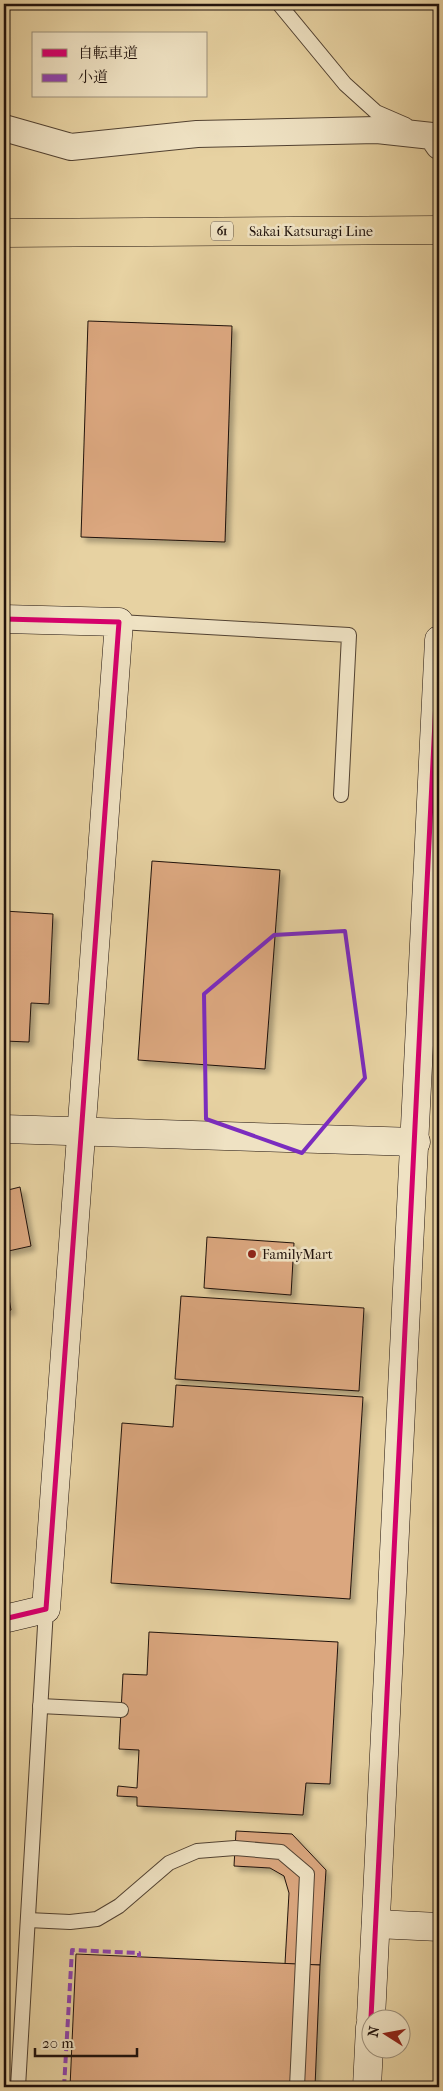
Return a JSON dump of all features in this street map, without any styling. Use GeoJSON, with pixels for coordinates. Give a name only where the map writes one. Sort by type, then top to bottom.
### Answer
{"type":"FeatureCollection","features":[{"type":"Feature","properties":{"kind":"main road","name":"Sakai Katsuragi Line"},"geometry":{"type":"LineString","coordinates":[[4,233],[439,230]]}},
{"type":"Feature","properties":{"kind":"street"},"geometry":{"type":"LineString","coordinates":[[4,128],[71,147],[197,134],[377,130],[436,141]]}},
{"type":"Feature","properties":{"kind":"street"},"geometry":{"type":"LineString","coordinates":[[4,619],[119,622],[46,1609],[4,1619]]}},
{"type":"Feature","properties":{"kind":"street"},"geometry":{"type":"LineString","coordinates":[[372,2008],[416,1142],[439,640]]}},
{"type":"Feature","properties":{"kind":"street"},"geometry":{"type":"LineString","coordinates":[[4,1129],[416,1142]]}},
{"type":"Feature","properties":{"kind":"street"},"geometry":{"type":"LineString","coordinates":[[376,1924],[439,1927]]}},
{"type":"Feature","properties":{"kind":"street"},"geometry":{"type":"LineString","coordinates":[[367,2087],[368,2058]]}},
{"type":"Feature","properties":{"kind":"lane"},"geometry":{"type":"LineString","coordinates":[[279,4],[345,84],[376,112],[436,141]]}},
{"type":"Feature","properties":{"kind":"lane"},"geometry":{"type":"LineString","coordinates":[[119,622],[349,635],[341,795]]}},
{"type":"Feature","properties":{"kind":"lane"},"geometry":{"type":"LineString","coordinates":[[18,2087],[46,1609]]}},
{"type":"Feature","properties":{"kind":"lane"},"geometry":{"type":"LineString","coordinates":[[40,1706],[122,1710]]}},
{"type":"Feature","properties":{"kind":"lane"},"geometry":{"type":"LineString","coordinates":[[28,1920],[70,1922],[97,1919],[119,1906],[169,1863],[197,1852],[235,1848],[280,1852],[308,1874],[295,2004],[297,2087]]}},
{"type":"Feature","properties":{"kind":"highlighted area"},"geometry":{"type":"Polygon","coordinates":[[[345,931],[365,1078],[302,1153],[206,1119],[204,994],[274,935],[345,931]]]}},
{"type":"Feature","properties":{"kind":"building"},"geometry":{"type":"Polygon","coordinates":[[[88,321],[232,326],[225,542],[81,537],[88,321]]]}},
{"type":"Feature","properties":{"kind":"building"},"geometry":{"type":"Polygon","coordinates":[[[152,861],[280,870],[265,1069],[138,1060],[152,861]]]}},
{"type":"Feature","properties":{"kind":"building"},"geometry":{"type":"Polygon","coordinates":[[[4,911],[53,914],[49,1004],[31,1003],[29,1042],[4,1041],[4,911]]]}},
{"type":"Feature","properties":{"kind":"building"},"geometry":{"type":"Polygon","coordinates":[[[20,1187],[31,1246],[4,1252],[4,1191],[20,1187]]]}},
{"type":"Feature","properties":{"kind":"building"},"geometry":{"type":"Polygon","coordinates":[[[207,1237],[294,1243],[291,1295],[204,1288],[207,1237]]]}},
{"type":"Feature","properties":{"kind":"building"},"geometry":{"type":"Polygon","coordinates":[[[4,1271],[11,1310],[4,1312],[4,1271]]]}},
{"type":"Feature","properties":{"kind":"building"},"geometry":{"type":"Polygon","coordinates":[[[181,1296],[364,1308],[359,1391],[175,1379],[181,1296]]]}},
{"type":"Feature","properties":{"kind":"building"},"geometry":{"type":"Polygon","coordinates":[[[176,1385],[363,1397],[350,1599],[111,1583],[122,1423],[173,1427],[176,1385]]]}},
{"type":"Feature","properties":{"kind":"building"},"geometry":{"type":"Polygon","coordinates":[[[149,1632],[338,1642],[330,1784],[306,1783],[303,1815],[137,1806],[137,1797],[117,1796],[118,1786],[137,1788],[139,1750],[119,1749],[123,1674],[147,1675],[149,1632]]]}},
{"type":"Feature","properties":{"kind":"building"},"geometry":{"type":"Polygon","coordinates":[[[236,1831],[292,1834],[326,1870],[320,1965],[285,1964],[289,1893],[284,1876],[270,1868],[234,1866],[236,1831]]]}},
{"type":"Feature","properties":{"kind":"building"},"geometry":{"type":"Polygon","coordinates":[[[76,1954],[320,1965],[315,2087],[70,2087],[76,1954]]]}},
{"type":"Feature","properties":{"kind":"marked path"},"geometry":{"type":"LineString","coordinates":[[64,2087],[72,1950],[139,1953],[139,1957]]}},
{"type":"Feature","properties":{"kind":"cycle path"},"geometry":{"type":"LineString","coordinates":[[4,619],[119,622],[46,1609],[4,1619]]}},
{"type":"Feature","properties":{"kind":"cycle path"},"geometry":{"type":"LineString","coordinates":[[371,2008],[439,640]]}},
{"type":"Feature","properties":{"kind":"place","name":"FamilyMart"},"geometry":{"type":"Point","coordinates":[252,1254]}}]}
